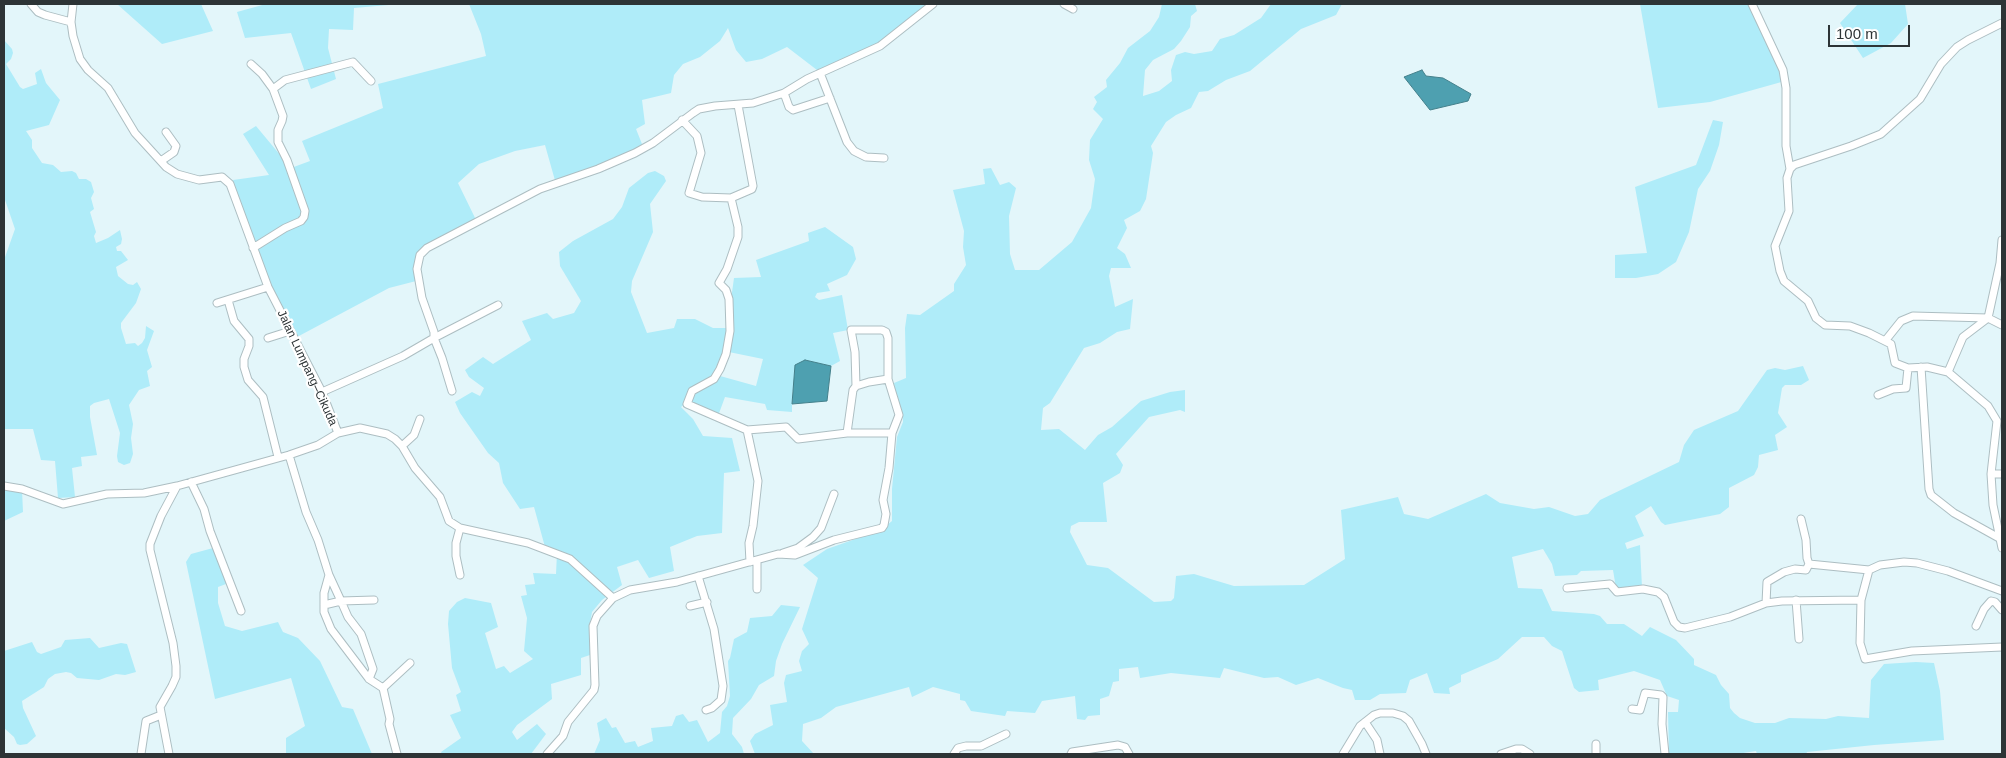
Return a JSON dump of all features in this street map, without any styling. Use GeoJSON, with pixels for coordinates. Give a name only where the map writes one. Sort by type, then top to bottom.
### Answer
{"type":"FeatureCollection","features":[{"type":"Feature","properties":{"kind":"street"},"geometry":{"type":"LineString","coordinates":[[31,4],[38,12],[71,22]]}},
{"type":"Feature","properties":{"kind":"street","name":"Jalan Lumpang–Cikuda"},"geometry":{"type":"LineString","coordinates":[[4,486],[22,489],[63,504],[106,494],[144,493],[177,486],[289,454],[318,445],[338,433],[322,392],[268,287],[230,184],[222,178],[199,180],[185,177],[166,167],[160,161],[136,133],[108,88],[88,70],[80,59],[71,22],[73,4]]}},
{"type":"Feature","properties":{"kind":"street"},"geometry":{"type":"LineString","coordinates":[[452,391],[422,298],[417,269],[420,255],[427,248],[540,189],[598,169],[635,153],[653,143],[699,109],[753,103],[784,93],[820,73],[880,46],[933,4]]}},
{"type":"Feature","properties":{"kind":"street"},"geometry":{"type":"LineString","coordinates":[[1064,4],[1073,9]]}},
{"type":"Feature","properties":{"kind":"street"},"geometry":{"type":"LineString","coordinates":[[1752,4],[1783,70],[1786,88],[1786,146],[1790,168],[1787,178],[1789,211],[1775,246],[1784,281],[1808,301],[1816,318],[1824,325],[1850,326],[1891,344],[1895,363],[1908,368],[1939,368],[1948,372],[1988,406],[1996,416],[1999,425],[1991,474],[1993,505],[2002,548]]}},
{"type":"Feature","properties":{"kind":"street"},"geometry":{"type":"LineString","coordinates":[[1790,168],[1881,134],[1920,99],[1941,64],[1951,53],[1968,40],[2002,23]]}},
{"type":"Feature","properties":{"kind":"street"},"geometry":{"type":"LineString","coordinates":[[273,89],[285,80],[353,62],[371,81]]}},
{"type":"Feature","properties":{"kind":"street"},"geometry":{"type":"LineString","coordinates":[[252,64],[273,89],[283,116],[278,130],[278,142],[287,160],[305,211],[301,221],[285,228],[253,248]]}},
{"type":"Feature","properties":{"kind":"street"},"geometry":{"type":"LineString","coordinates":[[820,73],[848,142],[854,151],[866,157],[884,158]]}},
{"type":"Feature","properties":{"kind":"street"},"geometry":{"type":"LineString","coordinates":[[784,93],[789,107],[793,110],[830,98]]}},
{"type":"Feature","properties":{"kind":"street"},"geometry":{"type":"LineString","coordinates":[[682,120],[697,136],[701,153],[689,193],[702,197],[731,198],[752,189],[753,186],[738,105]]}},
{"type":"Feature","properties":{"kind":"street"},"geometry":{"type":"LineString","coordinates":[[160,161],[174,152],[176,146],[166,132]]}},
{"type":"Feature","properties":{"kind":"street"},"geometry":{"type":"LineString","coordinates":[[731,198],[738,227],[738,237],[727,269],[719,283],[726,290],[729,298],[730,331],[726,354],[714,379],[692,392],[686,404],[747,430],[786,427],[798,439],[847,434],[892,433]]}},
{"type":"Feature","properties":{"kind":"street"},"geometry":{"type":"LineString","coordinates":[[1948,372],[1963,338],[1988,318],[2000,263],[2002,240]]}},
{"type":"Feature","properties":{"kind":"street"},"geometry":{"type":"LineString","coordinates":[[217,303],[268,287]]}},
{"type":"Feature","properties":{"kind":"street"},"geometry":{"type":"LineString","coordinates":[[228,300],[234,321],[250,343],[244,359],[244,367],[248,380],[263,397],[278,457]]}},
{"type":"Feature","properties":{"kind":"street"},"geometry":{"type":"LineString","coordinates":[[322,392],[403,356],[498,305]]}},
{"type":"Feature","properties":{"kind":"street"},"geometry":{"type":"LineString","coordinates":[[1885,341],[1897,325],[1909,317],[1988,318],[2002,325]]}},
{"type":"Feature","properties":{"kind":"street"},"geometry":{"type":"LineString","coordinates":[[778,554],[795,554],[834,540],[882,528],[884,525],[886,514],[883,500],[889,468],[892,433],[899,415],[888,379],[888,338],[886,332],[882,330],[852,330],[856,386],[853,390],[847,434]]}},
{"type":"Feature","properties":{"kind":"street"},"geometry":{"type":"LineString","coordinates":[[268,338],[290,331]]}},
{"type":"Feature","properties":{"kind":"street"},"geometry":{"type":"LineString","coordinates":[[1921,367],[1931,496],[1954,513],[1999,538]]}},
{"type":"Feature","properties":{"kind":"street"},"geometry":{"type":"LineString","coordinates":[[1878,395],[1893,389],[1906,388],[1908,368]]}},
{"type":"Feature","properties":{"kind":"street"},"geometry":{"type":"LineString","coordinates":[[856,386],[888,379]]}},
{"type":"Feature","properties":{"kind":"street"},"geometry":{"type":"LineString","coordinates":[[402,446],[414,435],[420,419]]}},
{"type":"Feature","properties":{"kind":"street"},"geometry":{"type":"LineString","coordinates":[[338,433],[351,429],[374,430],[387,434],[402,446],[415,468],[440,497],[450,521],[460,528],[528,543],[570,559],[613,598]]}},
{"type":"Feature","properties":{"kind":"street"},"geometry":{"type":"LineString","coordinates":[[747,430],[758,482],[749,543],[757,589]]}},
{"type":"Feature","properties":{"kind":"street"},"geometry":{"type":"LineString","coordinates":[[289,454],[306,512],[318,540],[329,575],[348,617],[361,634],[367,648],[373,669],[369,679]]}},
{"type":"Feature","properties":{"kind":"street"},"geometry":{"type":"LineString","coordinates":[[1991,474],[2002,474]]}},
{"type":"Feature","properties":{"kind":"street"},"geometry":{"type":"LineString","coordinates":[[191,482],[204,509],[210,531],[241,610]]}},
{"type":"Feature","properties":{"kind":"street"},"geometry":{"type":"LineString","coordinates":[[169,754],[160,706],[176,677],[176,666],[150,544],[160,516],[177,486]]}},
{"type":"Feature","properties":{"kind":"street"},"geometry":{"type":"LineString","coordinates":[[548,754],[563,736],[568,722],[578,708],[594,690],[593,626],[597,616],[613,598],[630,590],[698,576],[798,548],[814,537],[821,528],[834,494]]}},
{"type":"Feature","properties":{"kind":"street"},"geometry":{"type":"LineString","coordinates":[[1766,604],[1767,582],[1784,572],[1795,569],[1806,570],[1809,564],[1801,519]]}},
{"type":"Feature","properties":{"kind":"street"},"geometry":{"type":"LineString","coordinates":[[460,528],[456,543],[456,556],[460,575]]}},
{"type":"Feature","properties":{"kind":"street"},"geometry":{"type":"LineString","coordinates":[[1809,564],[1869,570],[1880,565],[1904,562],[1916,563],[1948,571],[2002,591]]}},
{"type":"Feature","properties":{"kind":"street"},"geometry":{"type":"LineString","coordinates":[[1869,570],[1861,600],[1860,643],[1865,659],[1912,650],[2002,647]]}},
{"type":"Feature","properties":{"kind":"street"},"geometry":{"type":"LineString","coordinates":[[329,575],[325,587],[324,605],[326,619],[331,629],[369,679],[383,688],[390,719],[389,724],[397,754]]}},
{"type":"Feature","properties":{"kind":"street"},"geometry":{"type":"LineString","coordinates":[[698,576],[716,637],[723,686],[720,700],[712,708],[706,710]]}},
{"type":"Feature","properties":{"kind":"street"},"geometry":{"type":"LineString","coordinates":[[1567,588],[1610,584],[1617,592],[1642,589],[1658,592],[1664,597],[1674,622],[1679,627],[1685,628],[1730,617],[1766,604],[1796,600],[1861,600]]}},
{"type":"Feature","properties":{"kind":"street"},"geometry":{"type":"LineString","coordinates":[[324,605],[341,601],[374,600]]}},
{"type":"Feature","properties":{"kind":"street"},"geometry":{"type":"LineString","coordinates":[[1796,600],[1799,639]]}},
{"type":"Feature","properties":{"kind":"street"},"geometry":{"type":"LineString","coordinates":[[1976,626],[1984,609],[1991,601],[1995,602],[2002,610]]}},
{"type":"Feature","properties":{"kind":"street"},"geometry":{"type":"LineString","coordinates":[[690,606],[707,602]]}},
{"type":"Feature","properties":{"kind":"street"},"geometry":{"type":"LineString","coordinates":[[383,688],[410,663]]}},
{"type":"Feature","properties":{"kind":"street"},"geometry":{"type":"LineString","coordinates":[[1632,709],[1640,710],[1645,693],[1661,695],[1663,697],[1662,724],[1665,754]]}},
{"type":"Feature","properties":{"kind":"street"},"geometry":{"type":"LineString","coordinates":[[1344,754],[1360,726],[1380,713],[1393,713],[1403,716],[1409,721],[1426,754]]}},
{"type":"Feature","properties":{"kind":"street"},"geometry":{"type":"LineString","coordinates":[[140,754],[146,721],[161,715]]}},
{"type":"Feature","properties":{"kind":"street"},"geometry":{"type":"LineString","coordinates":[[1365,722],[1377,740],[1380,754]]}},
{"type":"Feature","properties":{"kind":"street"},"geometry":{"type":"LineString","coordinates":[[954,754],[958,748],[982,746],[1006,734]]}},
{"type":"Feature","properties":{"kind":"street"},"geometry":{"type":"LineString","coordinates":[[1596,744],[1596,754]]}},
{"type":"Feature","properties":{"kind":"street"},"geometry":{"type":"LineString","coordinates":[[1071,754],[1072,752],[1118,745],[1125,747],[1129,754]]}},
{"type":"Feature","properties":{"kind":"street"},"geometry":{"type":"LineString","coordinates":[[1501,754],[1522,749],[1530,754]]}},
{"type":"Feature","properties":{"kind":"shaded area"},"geometry":{"type":"Polygon","coordinates":[[[117,4],[201,4],[213,31],[162,44],[117,4]]]}},
{"type":"Feature","properties":{"kind":"shaded area"},"geometry":{"type":"Polygon","coordinates":[[[266,4],[400,4],[354,8],[353,30],[329,29],[328,48],[336,79],[311,89],[291,33],[245,38],[237,12],[266,4]]]}},
{"type":"Feature","properties":{"kind":"shaded area"},"geometry":{"type":"Polygon","coordinates":[[[469,4],[933,4],[872,50],[817,70],[787,47],[762,59],[746,62],[736,50],[728,28],[720,41],[700,57],[683,64],[674,75],[671,93],[642,100],[645,124],[636,129],[644,149],[556,184],[545,145],[515,151],[479,164],[458,183],[478,224],[430,245],[419,258],[420,280],[389,288],[297,337],[262,273],[233,180],[269,175],[243,134],[256,126],[291,168],[310,161],[302,141],[383,108],[378,84],[486,56],[481,34],[469,4]]]}},
{"type":"Feature","properties":{"kind":"shaded area"},"geometry":{"type":"Polygon","coordinates":[[[1162,4],[1195,4],[1197,11],[1191,16],[1190,27],[1174,49],[1153,60],[1145,70],[1143,96],[1159,91],[1172,81],[1171,70],[1176,55],[1185,52],[1194,54],[1212,51],[1220,39],[1234,35],[1261,18],[1271,4],[1342,4],[1336,15],[1301,29],[1250,71],[1226,80],[1208,91],[1199,92],[1191,108],[1166,122],[1151,146],[1153,153],[1146,199],[1140,211],[1124,220],[1127,228],[1117,248],[1125,254],[1131,268],[1111,268],[1109,276],[1115,307],[1133,299],[1130,329],[1117,332],[1100,343],[1084,348],[1050,403],[1043,408],[1041,430],[1059,429],[1085,450],[1098,435],[1112,427],[1141,401],[1170,392],[1185,390],[1185,412],[1180,410],[1149,417],[1116,454],[1123,465],[1120,473],[1103,483],[1107,522],[1079,522],[1071,526],[1070,532],[1087,565],[1108,568],[1154,602],[1171,601],[1174,598],[1176,576],[1194,574],[1234,586],[1304,585],[1345,559],[1341,510],[1398,497],[1404,514],[1428,519],[1486,494],[1500,503],[1534,509],[1549,507],[1575,516],[1588,514],[1600,500],[1679,462],[1684,445],[1694,430],[1738,411],[1767,370],[1775,368],[1785,370],[1803,366],[1809,380],[1801,385],[1785,385],[1782,388],[1778,413],[1787,427],[1775,435],[1778,450],[1759,455],[1758,467],[1754,475],[1729,488],[1729,507],[1720,514],[1665,525],[1651,506],[1635,516],[1644,536],[1625,543],[1627,549],[1640,545],[1642,588],[1616,588],[1613,570],[1581,571],[1577,575],[1555,576],[1552,564],[1543,549],[1512,557],[1518,588],[1542,589],[1552,611],[1594,614],[1600,616],[1607,624],[1624,624],[1642,636],[1650,627],[1676,640],[1694,659],[1694,665],[1716,675],[1721,685],[1729,694],[1730,708],[1734,713],[1740,718],[1755,723],[1775,723],[1789,718],[1826,719],[1838,716],[1869,718],[1871,680],[1884,664],[1934,663],[1940,691],[1944,740],[1874,745],[1807,752],[1806,754],[1757,754],[1756,751],[1737,754],[1669,754],[1668,712],[1678,712],[1679,700],[1667,696],[1660,680],[1634,671],[1598,680],[1599,690],[1579,692],[1574,688],[1562,651],[1552,646],[1544,637],[1522,637],[1498,659],[1461,675],[1461,682],[1449,688],[1450,694],[1434,693],[1427,673],[1410,680],[1406,693],[1380,694],[1370,700],[1355,700],[1352,690],[1318,678],[1296,685],[1278,677],[1264,678],[1224,668],[1220,678],[1171,673],[1140,678],[1138,667],[1119,669],[1119,681],[1113,682],[1109,696],[1100,699],[1100,715],[1088,716],[1085,720],[1077,719],[1075,696],[1042,701],[1035,713],[1007,711],[1005,716],[971,711],[965,701],[960,700],[960,694],[933,687],[912,697],[909,687],[836,707],[821,718],[803,724],[802,741],[814,754],[755,754],[750,741],[755,734],[773,725],[770,705],[787,702],[784,683],[786,675],[802,671],[799,661],[802,651],[809,644],[802,629],[818,578],[803,565],[827,549],[881,530],[892,521],[892,489],[897,437],[903,422],[903,414],[896,399],[894,383],[906,378],[905,328],[907,314],[920,315],[954,291],[954,284],[966,265],[963,247],[964,231],[953,190],[985,184],[983,169],[991,168],[1000,185],[1009,182],[1016,188],[1009,216],[1010,254],[1015,270],[1039,270],[1072,242],[1091,208],[1095,179],[1089,160],[1090,140],[1103,119],[1093,109],[1097,102],[1094,97],[1107,87],[1106,80],[1120,63],[1128,48],[1150,31],[1159,17],[1162,4]]]}},
{"type":"Feature","properties":{"kind":"shaded area"},"geometry":{"type":"Polygon","coordinates":[[[1640,4],[1752,4],[1785,81],[1710,102],[1658,108],[1640,4]]]}},
{"type":"Feature","properties":{"kind":"shaded area"},"geometry":{"type":"Polygon","coordinates":[[[1858,4],[1905,4],[1908,24],[1891,43],[1863,58],[1840,23],[1858,4]]]}},
{"type":"Feature","properties":{"kind":"shaded area"},"geometry":{"type":"Polygon","coordinates":[[[4,40],[13,53],[11,59],[6,64],[20,87],[23,89],[37,84],[35,73],[41,69],[46,83],[60,100],[49,125],[26,131],[32,140],[32,148],[42,163],[53,165],[61,172],[72,171],[76,173],[79,179],[86,179],[91,182],[94,192],[91,198],[94,209],[90,212],[96,232],[94,236],[96,243],[120,230],[122,239],[121,244],[116,247],[117,251],[121,251],[128,260],[116,267],[118,276],[128,284],[133,285],[137,282],[141,289],[136,303],[121,323],[126,344],[135,343],[138,346],[142,343],[145,338],[146,326],[154,331],[147,350],[152,367],[147,371],[150,386],[139,390],[129,405],[133,424],[131,438],[133,454],[130,463],[124,465],[118,462],[120,433],[109,399],[94,403],[90,406],[90,417],[97,455],[81,457],[82,466],[72,468],[75,497],[58,498],[55,461],[41,460],[33,429],[4,429],[4,260],[15,229],[4,197],[4,40]]]}},
{"type":"Feature","properties":{"kind":"shaded area"},"geometry":{"type":"Polygon","coordinates":[[[1422,70],[1426,76],[1443,78],[1471,94],[1468,101],[1430,110],[1404,77],[1422,70]]]}},
{"type":"Feature","properties":{"kind":"shaded area"},"geometry":{"type":"Polygon","coordinates":[[[1713,120],[1723,122],[1719,145],[1710,171],[1698,189],[1689,232],[1676,262],[1658,274],[1636,278],[1615,278],[1615,255],[1647,253],[1635,187],[1696,165],[1713,120]]]}},
{"type":"Feature","properties":{"kind":"shaded area"},"geometry":{"type":"Polygon","coordinates":[[[655,171],[664,176],[666,181],[650,204],[653,232],[632,281],[631,292],[647,333],[674,328],[677,319],[695,319],[713,328],[727,328],[734,278],[761,277],[756,260],[809,241],[808,233],[825,227],[853,247],[856,259],[847,275],[827,284],[830,291],[817,293],[815,297],[819,300],[842,295],[848,330],[833,333],[840,361],[831,366],[805,360],[792,393],[792,412],[767,410],[765,404],[725,397],[718,416],[685,404],[681,407],[693,419],[703,436],[732,438],[740,471],[724,473],[722,533],[697,536],[670,547],[674,571],[649,578],[638,560],[617,567],[622,585],[602,600],[592,612],[590,655],[581,658],[581,675],[551,684],[552,699],[517,725],[512,732],[517,740],[537,724],[546,734],[531,754],[442,754],[441,752],[461,738],[450,715],[461,711],[456,695],[461,692],[452,668],[448,624],[449,611],[457,602],[465,598],[491,603],[498,627],[485,633],[496,669],[504,666],[510,673],[533,659],[524,651],[527,618],[521,596],[527,595],[525,585],[535,584],[533,573],[556,574],[557,553],[545,547],[534,507],[520,509],[503,483],[499,463],[488,453],[460,413],[455,402],[472,392],[480,396],[484,388],[469,377],[465,370],[483,357],[493,364],[531,340],[522,321],[547,313],[553,319],[574,313],[581,301],[560,266],[559,252],[573,241],[613,219],[622,207],[629,188],[648,173],[655,171]],[[724,351],[713,374],[756,386],[763,359],[724,351]]]}},
{"type":"Feature","properties":{"kind":"shaded area"},"geometry":{"type":"Polygon","coordinates":[[[805,360],[831,366],[827,401],[792,404],[795,365],[805,360]]]}},
{"type":"Feature","properties":{"kind":"shaded area"},"geometry":{"type":"Polygon","coordinates":[[[4,486],[22,490],[23,512],[4,521],[4,486]]]}},
{"type":"Feature","properties":{"kind":"shaded area"},"geometry":{"type":"Polygon","coordinates":[[[213,548],[217,549],[226,584],[218,587],[218,603],[225,626],[242,631],[278,622],[283,632],[298,638],[320,661],[342,707],[353,709],[372,754],[286,754],[286,738],[305,726],[291,678],[215,699],[186,562],[191,554],[213,548]]]}},
{"type":"Feature","properties":{"kind":"shaded area"},"geometry":{"type":"Polygon","coordinates":[[[781,605],[800,607],[782,644],[776,661],[774,676],[759,685],[751,699],[733,718],[732,734],[742,747],[744,754],[594,754],[600,740],[597,723],[606,718],[612,728],[616,727],[625,743],[635,741],[638,747],[653,741],[651,728],[672,726],[676,716],[683,714],[689,722],[697,720],[708,742],[720,733],[722,712],[727,706],[730,696],[728,661],[734,639],[747,632],[750,618],[772,616],[781,605]]]}},
{"type":"Feature","properties":{"kind":"shaded area"},"geometry":{"type":"Polygon","coordinates":[[[90,638],[99,648],[121,643],[127,644],[136,672],[125,675],[116,674],[99,680],[77,678],[71,673],[66,672],[55,674],[48,679],[44,687],[22,701],[23,708],[36,736],[27,744],[17,744],[14,737],[4,728],[4,651],[32,642],[37,652],[41,654],[61,647],[65,640],[90,638]]]}}]}
